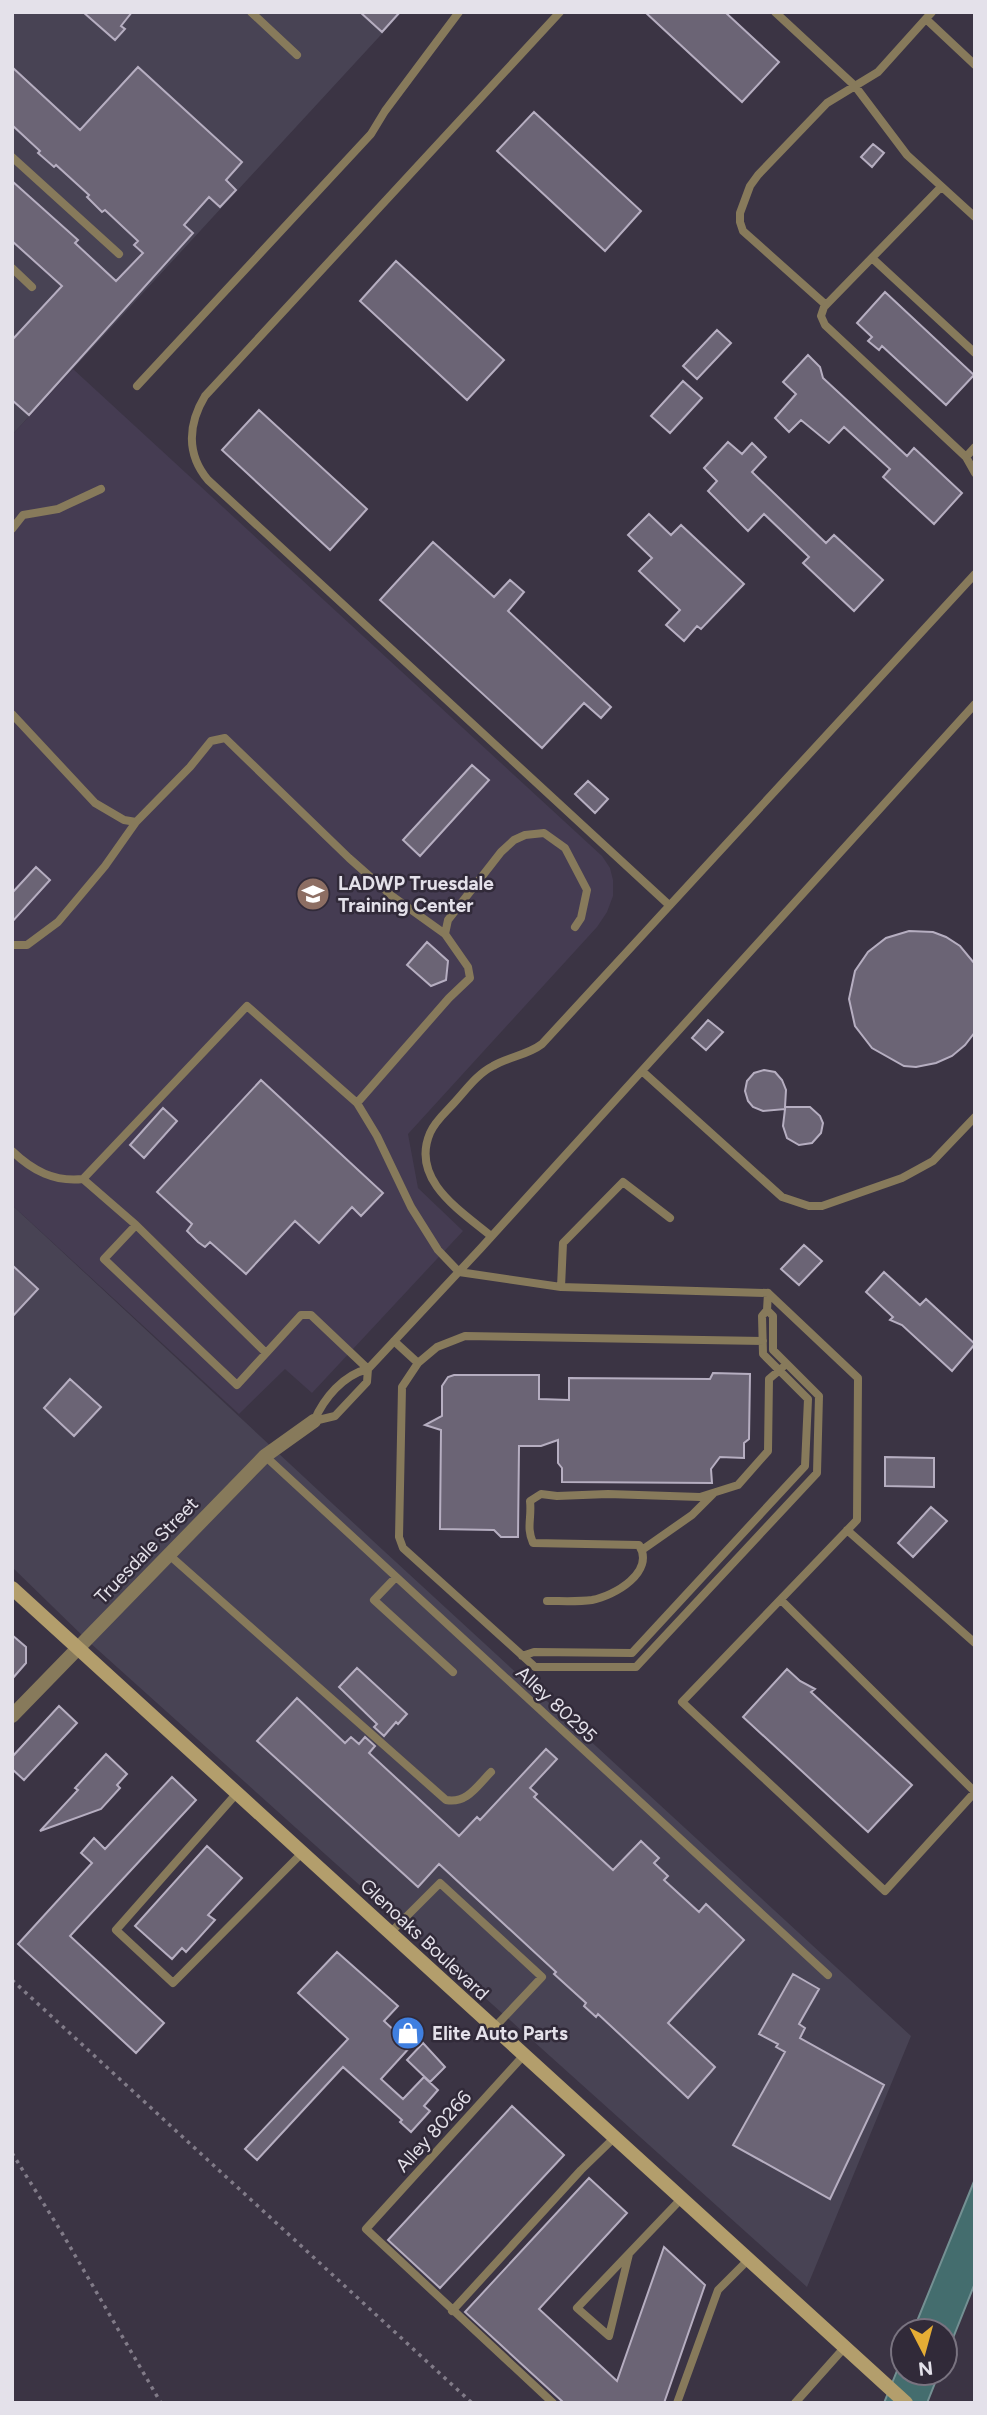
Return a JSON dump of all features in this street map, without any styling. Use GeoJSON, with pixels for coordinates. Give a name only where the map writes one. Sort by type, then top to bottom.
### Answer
{"type":"FeatureCollection","features":[{"type":"Feature","properties":{"kind":"main road","name":"Glenoaks Boulevard"},"geometry":{"type":"LineString","coordinates":[[12,1588],[906,2403]]}},
{"type":"Feature","properties":{"kind":"street","name":"Truesdale Street"},"geometry":{"type":"LineString","coordinates":[[12,1716],[264,1456],[314,1421]]}},
{"type":"Feature","properties":{"kind":"lane"},"geometry":{"type":"LineString","coordinates":[[251,12],[297,55]]}},
{"type":"Feature","properties":{"kind":"lane"},"geometry":{"type":"LineString","coordinates":[[137,386],[371,134],[385,111],[459,12]]}},
{"type":"Feature","properties":{"kind":"lane"},"geometry":{"type":"LineString","coordinates":[[560,12],[205,396],[194,419],[192,451],[198,467],[208,480],[669,905]]}},
{"type":"Feature","properties":{"kind":"lane"},"geometry":{"type":"LineString","coordinates":[[775,12],[855,86],[907,155],[975,217]]}},
{"type":"Feature","properties":{"kind":"lane"},"geometry":{"type":"LineString","coordinates":[[826,305],[743,231],[740,213],[750,186],[827,103],[878,72],[929,16],[975,65]]}},
{"type":"Feature","properties":{"kind":"lane"},"geometry":{"type":"LineString","coordinates":[[12,157],[119,254]]}},
{"type":"Feature","properties":{"kind":"lane"},"geometry":{"type":"LineString","coordinates":[[941,187],[821,313],[825,325],[966,457],[975,473]]}},
{"type":"Feature","properties":{"kind":"lane"},"geometry":{"type":"LineString","coordinates":[[872,258],[975,353]]}},
{"type":"Feature","properties":{"kind":"lane"},"geometry":{"type":"LineString","coordinates":[[12,268],[33,287]]}},
{"type":"Feature","properties":{"kind":"lane"},"geometry":{"type":"LineString","coordinates":[[966,457],[975,447]]}},
{"type":"Feature","properties":{"kind":"lane"},"geometry":{"type":"LineString","coordinates":[[12,529],[23,515],[58,509],[101,489]]}},
{"type":"Feature","properties":{"kind":"lane"},"geometry":{"type":"LineString","coordinates":[[492,1236],[444,1197],[432,1182],[427,1156],[430,1133],[438,1120],[485,1070],[542,1044],[975,574]]}},
{"type":"Feature","properties":{"kind":"lane"},"geometry":{"type":"LineString","coordinates":[[314,1421],[322,1402],[354,1372],[368,1369],[459,1272],[975,704]]}},
{"type":"Feature","properties":{"kind":"lane"},"geometry":{"type":"LineString","coordinates":[[12,714],[95,803],[124,820],[136,822]]}},
{"type":"Feature","properties":{"kind":"lane"},"geometry":{"type":"LineString","coordinates":[[12,945],[27,945],[58,922],[105,866],[136,822],[190,767],[211,741],[225,738],[349,858],[392,896],[445,934],[468,967],[470,978],[449,998],[357,1103]]}},
{"type":"Feature","properties":{"kind":"lane"},"geometry":{"type":"LineString","coordinates":[[445,934],[448,920],[501,852],[514,840],[525,835],[544,833],[565,848],[587,890],[581,918],[575,927]]}},
{"type":"Feature","properties":{"kind":"lane"},"geometry":{"type":"LineString","coordinates":[[12,1151],[41,1172],[65,1181],[83,1179],[247,1006],[357,1103],[377,1136],[411,1207],[438,1250],[459,1272],[561,1287],[768,1293],[858,1378],[857,1520],[682,1702],[885,1891],[975,1792],[782,1600]]}},
{"type":"Feature","properties":{"kind":"lane"},"geometry":{"type":"LineString","coordinates":[[642,1071],[782,1197],[809,1206],[828,1204],[916,1171],[940,1154],[975,1117]]}},
{"type":"Feature","properties":{"kind":"lane"},"geometry":{"type":"LineString","coordinates":[[83,1179],[136,1225],[266,1353]]}},
{"type":"Feature","properties":{"kind":"lane"},"geometry":{"type":"LineString","coordinates":[[561,1287],[563,1243],[623,1182],[670,1218]]}},
{"type":"Feature","properties":{"kind":"lane"},"geometry":{"type":"LineString","coordinates":[[136,1225],[104,1259],[237,1385],[301,1315],[311,1315],[368,1369]]}},
{"type":"Feature","properties":{"kind":"lane"},"geometry":{"type":"LineString","coordinates":[[522,1656],[534,1652],[632,1653],[805,1466],[808,1399],[763,1354],[762,1316],[767,1310],[768,1293]]}},
{"type":"Feature","properties":{"kind":"lane"},"geometry":{"type":"LineString","coordinates":[[763,1341],[465,1336],[437,1347],[418,1363],[402,1387],[398,1537],[403,1548],[535,1667],[636,1667],[817,1473],[820,1396],[774,1350],[773,1316],[767,1310]]}},
{"type":"Feature","properties":{"kind":"lane"},"geometry":{"type":"LineString","coordinates":[[394,1341],[418,1363]]}},
{"type":"Feature","properties":{"kind":"lane"},"geometry":{"type":"LineString","coordinates":[[547,1601],[590,1600],[611,1595],[639,1572],[644,1562],[642,1550],[639,1545],[533,1543],[528,1532],[530,1501],[541,1494],[700,1497],[738,1485],[768,1451],[769,1379],[787,1364]]}},
{"type":"Feature","properties":{"kind":"lane"},"geometry":{"type":"LineString","coordinates":[[314,1421],[335,1416],[367,1382],[368,1369]]}},
{"type":"Feature","properties":{"kind":"lane","name":"Alley 80295"},"geometry":{"type":"LineString","coordinates":[[264,1456],[828,1975]]}},
{"type":"Feature","properties":{"kind":"lane"},"geometry":{"type":"LineString","coordinates":[[642,1550],[692,1515],[716,1492]]}},
{"type":"Feature","properties":{"kind":"lane"},"geometry":{"type":"LineString","coordinates":[[847,1530],[975,1643]]}},
{"type":"Feature","properties":{"kind":"lane"},"geometry":{"type":"LineString","coordinates":[[168,1555],[446,1800],[456,1802],[466,1798],[491,1772]]}},
{"type":"Feature","properties":{"kind":"lane"},"geometry":{"type":"LineString","coordinates":[[396,1577],[374,1600],[453,1672]]}},
{"type":"Feature","properties":{"kind":"lane"},"geometry":{"type":"LineString","coordinates":[[237,1793],[116,1930],[173,1983],[302,1853]]}},
{"type":"Feature","properties":{"kind":"lane"},"geometry":{"type":"LineString","coordinates":[[391,1932],[440,1884],[542,1977],[494,2028]]}},
{"type":"Feature","properties":{"kind":"lane","name":"Alley 80266"},"geometry":{"type":"LineString","coordinates":[[452,2311],[366,2228],[524,2055]]}},
{"type":"Feature","properties":{"kind":"lane"},"geometry":{"type":"LineString","coordinates":[[553,2403],[452,2311],[581,2170],[614,2138]]}},
{"type":"Feature","properties":{"kind":"lane"},"geometry":{"type":"LineString","coordinates":[[629,2254],[609,2336],[577,2308],[681,2199]]}},
{"type":"Feature","properties":{"kind":"lane"},"geometry":{"type":"LineString","coordinates":[[677,2403],[718,2290],[748,2260]]}},
{"type":"Feature","properties":{"kind":"lane"},"geometry":{"type":"LineString","coordinates":[[794,2403],[844,2348]]}},
{"type":"Feature","properties":{"kind":"path"},"geometry":{"type":"LineString","coordinates":[[12,1980],[472,2403]]}},
{"type":"Feature","properties":{"kind":"path"},"geometry":{"type":"LineString","coordinates":[[12,2153],[161,2403]]}},
{"type":"Feature","properties":{"kind":"shaded area"},"geometry":{"type":"Polygon","coordinates":[[[12,12],[402,12],[12,435],[12,12]]]}},
{"type":"Feature","properties":{"kind":"shaded area","name":"LADWP Truesdale Training Center"},"geometry":{"type":"Polygon","coordinates":[[[73,369],[602,856],[610,868],[613,880],[613,896],[597,927],[408,1134],[418,1188],[463,1231],[312,1393],[285,1369],[239,1414],[12,1205],[12,435],[73,369]]]}},
{"type":"Feature","properties":{"kind":"shaded area"},"geometry":{"type":"Polygon","coordinates":[[[12,1205],[911,2036],[807,2287],[88,1641],[12,1567],[12,1205]]]}},
{"type":"Feature","properties":{"kind":"shaded area"},"geometry":{"type":"Polygon","coordinates":[[[975,2179],[975,2283],[959,2323],[959,2317],[919,2317],[975,2179]]]}},
{"type":"Feature","properties":{"kind":"shaded area"},"geometry":{"type":"Polygon","coordinates":[[[890,2387],[933,2387],[927,2403],[884,2403],[890,2387]]]}},
{"type":"Feature","properties":{"kind":"building"},"geometry":{"type":"Polygon","coordinates":[[[83,12],[132,12],[121,26],[125,29],[115,40],[83,12]]]}},
{"type":"Feature","properties":{"kind":"building"},"geometry":{"type":"Polygon","coordinates":[[[360,12],[400,12],[382,32],[360,12]]]}},
{"type":"Feature","properties":{"kind":"building"},"geometry":{"type":"Polygon","coordinates":[[[645,12],[725,12],[779,62],[742,102],[645,12]]]}},
{"type":"Feature","properties":{"kind":"building"},"geometry":{"type":"Polygon","coordinates":[[[12,67],[80,130],[138,67],[242,162],[226,180],[236,190],[220,207],[209,197],[184,225],[193,233],[29,415],[12,400],[12,340],[62,286],[12,241],[12,181],[78,240],[75,243],[116,281],[143,253],[134,245],[138,241],[105,210],[102,212],[87,197],[89,195],[56,165],[54,167],[38,153],[40,151],[12,125],[12,67]]]}},
{"type":"Feature","properties":{"kind":"building"},"geometry":{"type":"Polygon","coordinates":[[[534,112],[641,211],[605,251],[497,151],[534,112]]]}},
{"type":"Feature","properties":{"kind":"building"},"geometry":{"type":"Polygon","coordinates":[[[873,144],[884,153],[872,167],[861,157],[873,144]]]}},
{"type":"Feature","properties":{"kind":"building"},"geometry":{"type":"Polygon","coordinates":[[[396,261],[504,360],[467,400],[360,301],[396,261]]]}},
{"type":"Feature","properties":{"kind":"building"},"geometry":{"type":"Polygon","coordinates":[[[885,292],[974,375],[946,405],[882,346],[879,350],[868,341],[872,337],[857,323],[885,292]]]}},
{"type":"Feature","properties":{"kind":"building"},"geometry":{"type":"Polygon","coordinates":[[[717,330],[731,343],[697,379],[683,366],[717,330]]]}},
{"type":"Feature","properties":{"kind":"building"},"geometry":{"type":"Polygon","coordinates":[[[808,355],[820,367],[823,378],[907,456],[914,448],[962,493],[934,524],[883,477],[890,469],[844,427],[829,443],[801,420],[789,432],[775,418],[796,394],[783,382],[808,355]]]}},
{"type":"Feature","properties":{"kind":"building"},"geometry":{"type":"Polygon","coordinates":[[[683,381],[702,398],[670,433],[651,416],[683,381]]]}},
{"type":"Feature","properties":{"kind":"building"},"geometry":{"type":"Polygon","coordinates":[[[259,410],[367,509],[330,550],[222,450],[259,410]]]}},
{"type":"Feature","properties":{"kind":"building"},"geometry":{"type":"Polygon","coordinates":[[[728,442],[742,454],[752,443],[766,457],[752,472],[826,543],[834,535],[883,580],[854,611],[803,563],[809,557],[764,514],[748,531],[708,491],[717,481],[704,468],[728,442]]]}},
{"type":"Feature","properties":{"kind":"building"},"geometry":{"type":"Polygon","coordinates":[[[649,514],[671,535],[681,525],[744,584],[701,629],[697,626],[684,641],[666,625],[680,610],[639,571],[652,558],[628,535],[649,514]]]}},
{"type":"Feature","properties":{"kind":"building"},"geometry":{"type":"Polygon","coordinates":[[[433,542],[494,597],[510,580],[524,592],[508,611],[611,707],[601,718],[584,703],[542,748],[380,600],[433,542]]]}},
{"type":"Feature","properties":{"kind":"building"},"geometry":{"type":"Polygon","coordinates":[[[472,765],[489,780],[420,856],[403,840],[472,765]]]}},
{"type":"Feature","properties":{"kind":"building"},"geometry":{"type":"Polygon","coordinates":[[[588,781],[608,799],[595,813],[575,794],[588,781]]]}},
{"type":"Feature","properties":{"kind":"building"},"geometry":{"type":"Polygon","coordinates":[[[36,867],[50,880],[12,922],[12,893],[36,867]]]}},
{"type":"Feature","properties":{"kind":"building"},"geometry":{"type":"Polygon","coordinates":[[[909,931],[933,932],[946,937],[960,946],[975,964],[975,1032],[952,1056],[916,1067],[904,1066],[872,1048],[855,1026],[849,999],[855,971],[868,952],[886,938],[909,931]]]}},
{"type":"Feature","properties":{"kind":"building"},"geometry":{"type":"Polygon","coordinates":[[[427,942],[448,961],[446,980],[431,986],[407,965],[427,942]]]}},
{"type":"Feature","properties":{"kind":"building"},"geometry":{"type":"Polygon","coordinates":[[[708,1020],[723,1032],[706,1050],[692,1038],[708,1020]]]}},
{"type":"Feature","properties":{"kind":"building"},"geometry":{"type":"Polygon","coordinates":[[[764,1070],[775,1072],[782,1080],[786,1090],[785,1107],[810,1107],[820,1116],[823,1123],[821,1133],[812,1143],[799,1145],[787,1138],[783,1126],[785,1109],[763,1111],[753,1107],[748,1101],[745,1091],[747,1081],[754,1073],[764,1070]]]}},
{"type":"Feature","properties":{"kind":"building"},"geometry":{"type":"Polygon","coordinates":[[[261,1080],[383,1193],[361,1216],[352,1207],[319,1243],[295,1221],[246,1274],[210,1242],[205,1247],[198,1242],[187,1231],[192,1224],[157,1192],[261,1080]]]}},
{"type":"Feature","properties":{"kind":"building"},"geometry":{"type":"Polygon","coordinates":[[[163,1108],[177,1121],[144,1158],[130,1145],[163,1108]]]}},
{"type":"Feature","properties":{"kind":"building"},"geometry":{"type":"Polygon","coordinates":[[[804,1245],[822,1261],[799,1285],[781,1269],[804,1245]]]}},
{"type":"Feature","properties":{"kind":"building"},"geometry":{"type":"Polygon","coordinates":[[[12,1265],[38,1289],[12,1317],[12,1265]]]}},
{"type":"Feature","properties":{"kind":"building"},"geometry":{"type":"Polygon","coordinates":[[[884,1272],[920,1305],[926,1299],[975,1344],[952,1371],[902,1325],[890,1320],[893,1317],[866,1292],[884,1272]]]}},
{"type":"Feature","properties":{"kind":"building"},"geometry":{"type":"Polygon","coordinates":[[[713,1373],[750,1374],[749,1439],[744,1443],[744,1458],[720,1457],[711,1469],[712,1483],[562,1482],[562,1468],[558,1463],[558,1440],[541,1446],[519,1446],[518,1537],[501,1537],[494,1530],[440,1529],[441,1430],[425,1425],[442,1416],[442,1386],[448,1377],[539,1375],[539,1399],[569,1400],[569,1378],[710,1379],[713,1373]]]}},
{"type":"Feature","properties":{"kind":"building"},"geometry":{"type":"Polygon","coordinates":[[[70,1379],[101,1407],[74,1436],[44,1408],[70,1379]]]}},
{"type":"Feature","properties":{"kind":"building"},"geometry":{"type":"Polygon","coordinates":[[[885,1457],[934,1458],[934,1487],[885,1486],[885,1457]]]}},
{"type":"Feature","properties":{"kind":"building"},"geometry":{"type":"Polygon","coordinates":[[[931,1507],[947,1521],[913,1557],[898,1543],[931,1507]]]}},
{"type":"Feature","properties":{"kind":"building"},"geometry":{"type":"Polygon","coordinates":[[[12,1635],[26,1647],[26,1663],[12,1679],[12,1635]]]}},
{"type":"Feature","properties":{"kind":"building"},"geometry":{"type":"Polygon","coordinates":[[[357,1668],[407,1714],[384,1736],[374,1727],[377,1724],[339,1687],[357,1668]]]}},
{"type":"Feature","properties":{"kind":"building"},"geometry":{"type":"Polygon","coordinates":[[[787,1669],[800,1681],[815,1689],[811,1692],[912,1785],[868,1832],[743,1717],[787,1669]]]}},
{"type":"Feature","properties":{"kind":"building"},"geometry":{"type":"Polygon","coordinates":[[[297,1698],[345,1743],[351,1737],[359,1744],[365,1737],[375,1746],[369,1753],[459,1836],[477,1817],[480,1820],[546,1749],[557,1759],[530,1788],[537,1794],[534,1797],[613,1870],[641,1841],[659,1858],[654,1863],[668,1876],[664,1880],[699,1912],[706,1904],[744,1940],[668,2023],[715,2067],[688,2098],[598,2014],[596,2017],[584,2006],[586,2003],[554,1974],[556,1972],[439,1864],[418,1887],[257,1741],[297,1698]]]}},
{"type":"Feature","properties":{"kind":"building"},"geometry":{"type":"Polygon","coordinates":[[[59,1706],[77,1723],[24,1780],[12,1769],[12,1757],[59,1706]]]}},
{"type":"Feature","properties":{"kind":"building"},"geometry":{"type":"Polygon","coordinates":[[[106,1754],[127,1774],[117,1785],[120,1788],[101,1809],[40,1831],[78,1790],[75,1788],[106,1754]]]}},
{"type":"Feature","properties":{"kind":"building"},"geometry":{"type":"Polygon","coordinates":[[[172,1777],[196,1800],[70,1936],[164,2023],[136,2053],[18,1944],[92,1863],[81,1853],[94,1838],[105,1849],[172,1777]]]}},
{"type":"Feature","properties":{"kind":"building"},"geometry":{"type":"Polygon","coordinates":[[[207,1846],[242,1878],[208,1915],[215,1920],[186,1952],[182,1948],[172,1959],[135,1926],[207,1846]]]}},
{"type":"Feature","properties":{"kind":"building"},"geometry":{"type":"Polygon","coordinates":[[[337,1952],[398,2006],[384,2021],[411,2046],[381,2079],[403,2099],[424,2077],[438,2090],[424,2106],[430,2111],[411,2132],[400,2122],[402,2120],[343,2067],[257,2160],[245,2149],[348,2039],[298,1993],[337,1952]]]}},
{"type":"Feature","properties":{"kind":"building"},"geometry":{"type":"Polygon","coordinates":[[[793,1974],[819,1989],[799,2024],[805,2028],[800,2038],[884,2085],[830,2199],[733,2145],[785,2052],[776,2047],[778,2044],[759,2034],[793,1974]]]}},
{"type":"Feature","properties":{"kind":"building"},"geometry":{"type":"Polygon","coordinates":[[[423,2043],[445,2067],[430,2082],[407,2060],[423,2043]]]}},
{"type":"Feature","properties":{"kind":"building"},"geometry":{"type":"Polygon","coordinates":[[[512,2106],[564,2155],[440,2288],[388,2240],[512,2106]]]}},
{"type":"Feature","properties":{"kind":"building"},"geometry":{"type":"Polygon","coordinates":[[[589,2178],[627,2213],[539,2309],[617,2381],[664,2247],[705,2285],[664,2403],[564,2403],[465,2312],[589,2178]]]}},
{"type":"Feature","properties":{"kind":"place","name":"LADWP Truesdale Training Center"},"geometry":{"type":"Point","coordinates":[313,894]}},
{"type":"Feature","properties":{"kind":"place","name":"Elite Auto Parts"},"geometry":{"type":"Point","coordinates":[408,2033]}}]}
